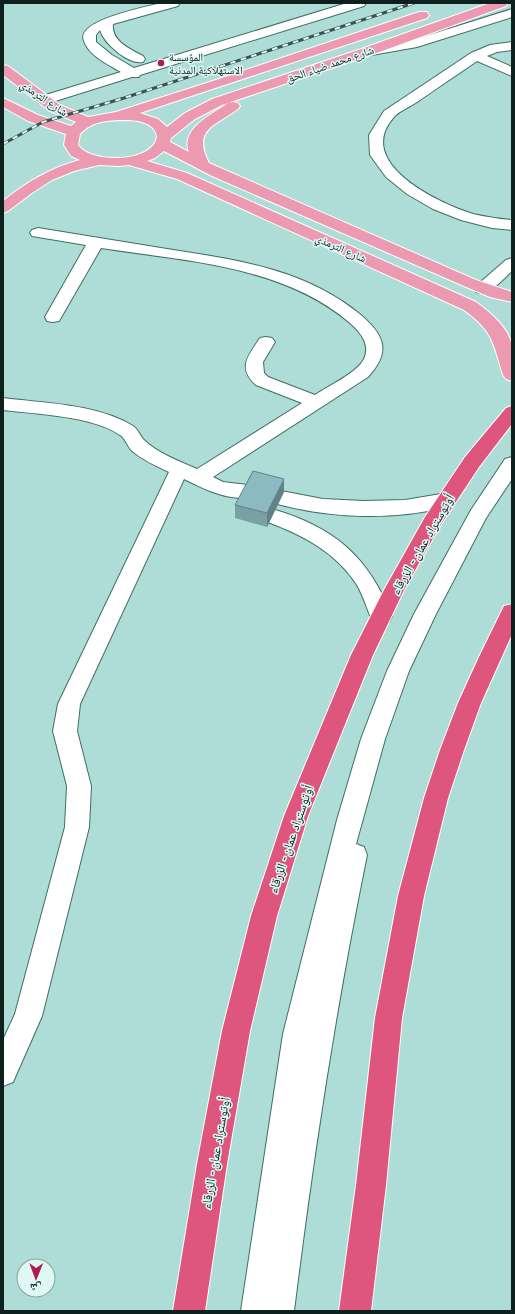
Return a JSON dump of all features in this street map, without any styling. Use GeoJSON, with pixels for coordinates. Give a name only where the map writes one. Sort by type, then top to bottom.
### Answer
{"type":"FeatureCollection","features":[{"type":"Feature","properties":{"kind":"highway","name":"أوتوستراد عمان - الزرقاء"},"geometry":{"type":"LineString","coordinates":[[189,1311],[212,1164],[236,1031],[264,916],[299,809],[362,655],[394,590],[447,500],[472,462],[512,412]]}},
{"type":"Feature","properties":{"kind":"highway"},"geometry":{"type":"LineString","coordinates":[[355,1311],[370,1186],[380,1084],[392,994],[408,911],[425,838],[447,764],[472,698],[498,638],[512,612]]}},
{"type":"Feature","properties":{"kind":"main road","name":"شارع محمد ضياء الحق"},"geometry":{"type":"LineString","coordinates":[[132,161],[152,154],[164,140],[198,111],[247,92],[366,52],[502,3]]}},
{"type":"Feature","properties":{"kind":"main road","name":"شارع محمد ضياء الحق"},"geometry":{"type":"LineString","coordinates":[[117,116],[221,83],[438,10]]}},
{"type":"Feature","properties":{"kind":"main road","name":"شارع الترمذي"},"geometry":{"type":"LineString","coordinates":[[3,69],[44,100],[67,114],[87,122]]}},
{"type":"Feature","properties":{"kind":"main road"},"geometry":{"type":"LineString","coordinates":[[203,166],[196,150],[196,139],[198,134],[206,124],[231,108],[247,92]]}},
{"type":"Feature","properties":{"kind":"main road","name":"شارع الترمذي"},"geometry":{"type":"LineString","coordinates":[[3,102],[73,138]]}},
{"type":"Feature","properties":{"kind":"main road"},"geometry":{"type":"LineString","coordinates":[[32,185],[40,174],[87,122],[106,117],[135,117],[158,125],[162,130],[164,140]]}},
{"type":"Feature","properties":{"kind":"main road"},"geometry":{"type":"LineString","coordinates":[[73,138],[74,150],[80,154],[98,161],[121,163],[132,161]]}},
{"type":"Feature","properties":{"kind":"main road","name":"شارع الترمذي"},"geometry":{"type":"LineString","coordinates":[[164,140],[203,166],[482,289],[512,297]]}},
{"type":"Feature","properties":{"kind":"main road"},"geometry":{"type":"LineString","coordinates":[[3,208],[46,176],[61,170],[98,161]]}},
{"type":"Feature","properties":{"kind":"main road","name":"شارع الترمذي"},"geometry":{"type":"LineString","coordinates":[[132,161],[182,176],[470,306],[488,319],[499,334],[512,375]]}},
{"type":"Feature","properties":{"kind":"lane"},"geometry":{"type":"LineString","coordinates":[[134,74],[97,50],[91,44],[89,38],[92,32],[98,26],[107,22],[174,3]]}},
{"type":"Feature","properties":{"kind":"lane"},"geometry":{"type":"LineString","coordinates":[[44,100],[134,74],[360,3]]}},
{"type":"Feature","properties":{"kind":"lane"},"geometry":{"type":"LineString","coordinates":[[366,52],[412,44],[512,13]]}},
{"type":"Feature","properties":{"kind":"lane"},"geometry":{"type":"LineString","coordinates":[[107,22],[106,28],[110,39],[151,68]]}},
{"type":"Feature","properties":{"kind":"lane"},"geometry":{"type":"LineString","coordinates":[[441,24],[454,31],[473,46],[512,72]]}},
{"type":"Feature","properties":{"kind":"lane"},"geometry":{"type":"LineString","coordinates":[[473,46],[489,50],[512,46]]}},
{"type":"Feature","properties":{"kind":"lane"},"geometry":{"type":"LineString","coordinates":[[473,46],[382,121],[377,128],[375,145],[382,163],[389,171],[420,196],[434,204],[466,217],[490,224],[512,225]]}},
{"type":"Feature","properties":{"kind":"lane"},"geometry":{"type":"LineString","coordinates":[[3,1072],[28,1016],[77,827],[79,786],[65,731],[69,704],[80,679],[190,472],[317,402],[362,373],[373,359],[376,352],[372,336],[339,305],[305,286],[266,272],[239,265],[38,233]]}},
{"type":"Feature","properties":{"kind":"lane"},"geometry":{"type":"LineString","coordinates":[[53,317],[96,242]]}},
{"type":"Feature","properties":{"kind":"lane"},"geometry":{"type":"LineString","coordinates":[[482,289],[512,263]]}},
{"type":"Feature","properties":{"kind":"lane"},"geometry":{"type":"LineString","coordinates":[[266,342],[253,367],[253,372],[257,377],[262,381],[317,402]]}},
{"type":"Feature","properties":{"kind":"lane"},"geometry":{"type":"LineString","coordinates":[[3,404],[80,414],[106,420],[128,430],[138,445],[145,450],[220,488],[227,499],[246,499]]}},
{"type":"Feature","properties":{"kind":"lane"},"geometry":{"type":"LineString","coordinates":[[257,1311],[296,1034],[349,820],[373,739],[398,671],[426,614],[478,516],[512,464]]}},
{"type":"Feature","properties":{"kind":"lane"},"geometry":{"type":"LineString","coordinates":[[278,1311],[301,1142],[318,1038],[339,925],[362,827],[385,748],[411,677],[436,620],[462,567],[512,484]]}},
{"type":"Feature","properties":{"kind":"lane"},"geometry":{"type":"LineString","coordinates":[[281,498],[328,507],[376,509],[400,508],[447,500]]}},
{"type":"Feature","properties":{"kind":"lane"},"geometry":{"type":"LineString","coordinates":[[272,516],[310,532],[343,554],[367,583],[381,616]]}},
{"type":"Feature","properties":{"kind":"building"},"geometry":{"type":"Polygon","coordinates":[[[253,471],[284,479],[267,513],[235,505],[253,471]]]}},
{"type":"Feature","properties":{"kind":"railway"},"geometry":{"type":"LineString","coordinates":[[3,144],[43,122],[124,98],[414,3]]}},
{"type":"Feature","properties":{"kind":"place","name":"المؤسسة الاستهلاكية المدنية"},"geometry":{"type":"Point","coordinates":[161,63]}}]}
